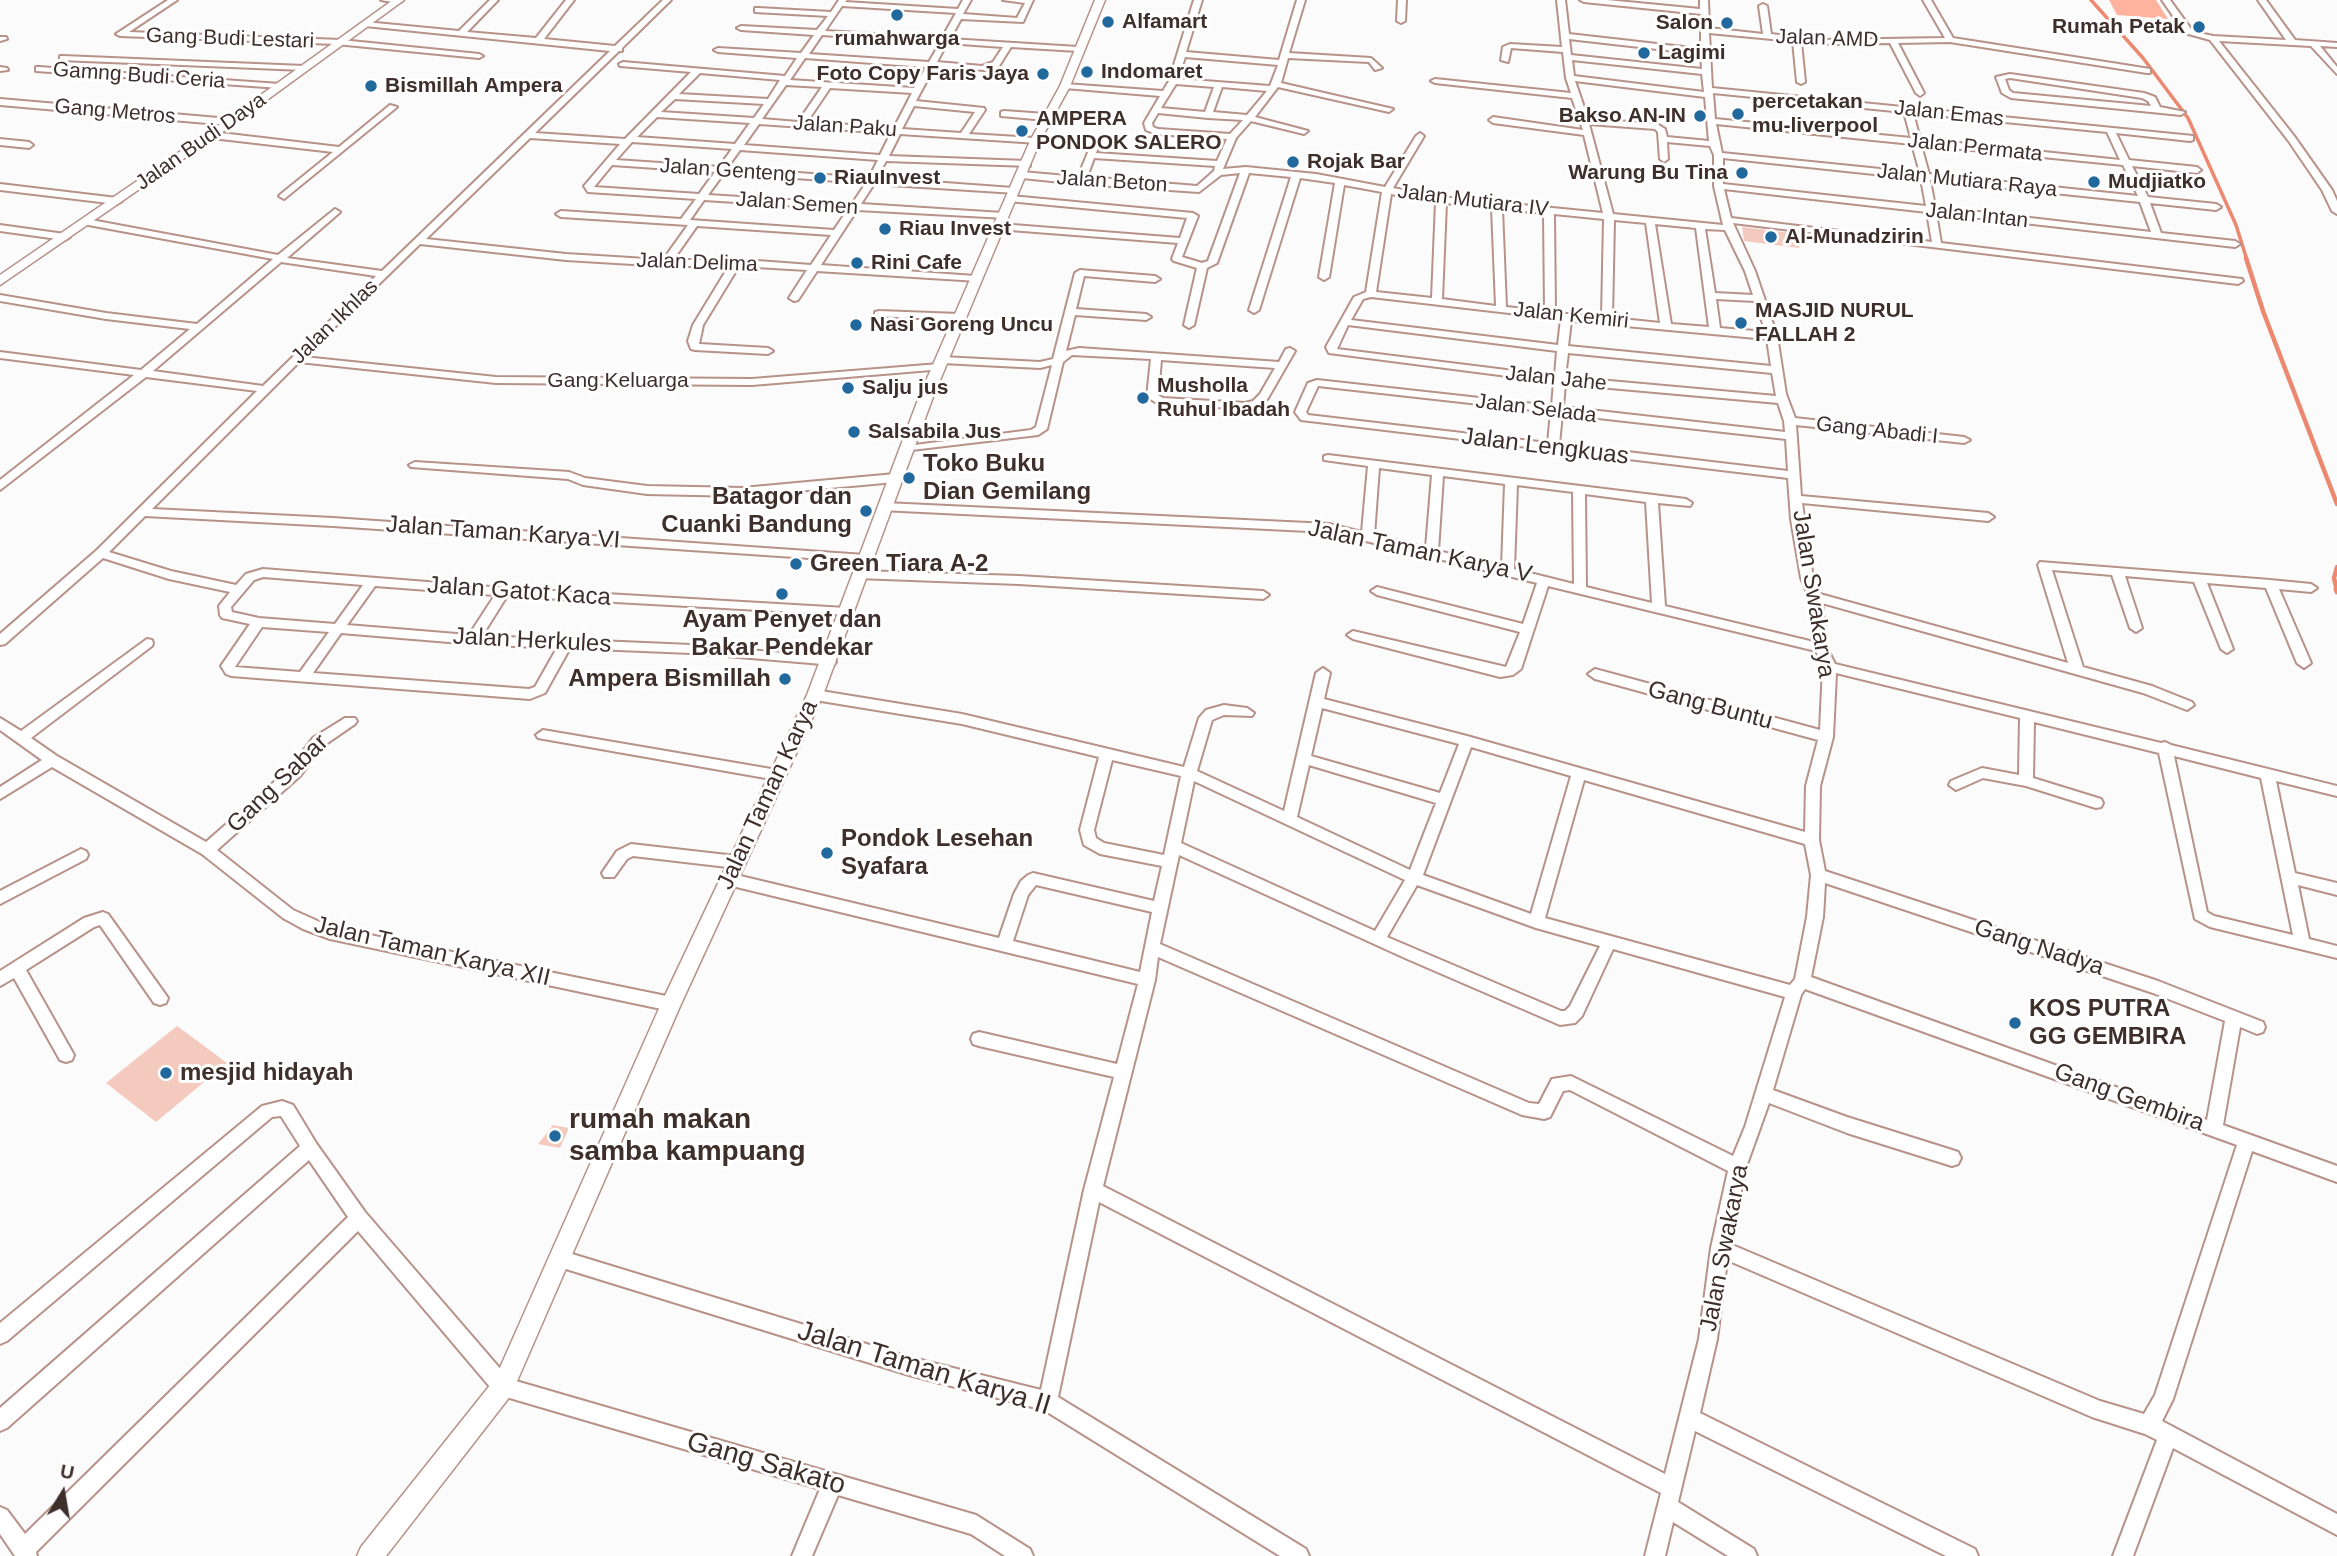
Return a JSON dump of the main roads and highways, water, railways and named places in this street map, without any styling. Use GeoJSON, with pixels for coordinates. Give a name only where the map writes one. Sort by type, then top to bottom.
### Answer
{"type":"FeatureCollection","features":[{"type":"Feature","properties":{"kind":"waterway"},"geometry":{"type":"LineString","coordinates":[[2091,0],[2143,58],[2188,118],[2236,225],[2247,260]]}},
{"type":"Feature","properties":{"kind":"waterway"},"geometry":{"type":"LineString","coordinates":[[2246,258],[2263,311],[2337,504]]}},
{"type":"Feature","properties":{"kind":"waterway"},"geometry":{"type":"LineString","coordinates":[[2337,567],[2334,578],[2337,591]]}},
{"type":"Feature","properties":{"kind":"place","name":"rumahwarga"},"geometry":{"type":"Point","coordinates":[897,15]}},
{"type":"Feature","properties":{"kind":"place","name":"Alfamart"},"geometry":{"type":"Point","coordinates":[1108,22]}},
{"type":"Feature","properties":{"kind":"place","name":"Salon"},"geometry":{"type":"Point","coordinates":[1727,23]}},
{"type":"Feature","properties":{"kind":"place","name":"Rumah Petak"},"geometry":{"type":"Point","coordinates":[2199,27]}},
{"type":"Feature","properties":{"kind":"place","name":"Lagimi"},"geometry":{"type":"Point","coordinates":[1644,53]}},
{"type":"Feature","properties":{"kind":"place","name":"Indomaret"},"geometry":{"type":"Point","coordinates":[1087,72]}},
{"type":"Feature","properties":{"kind":"place","name":"Foto Copy Faris Jaya"},"geometry":{"type":"Point","coordinates":[1043,74]}},
{"type":"Feature","properties":{"kind":"place","name":"Bismillah Ampera"},"geometry":{"type":"Point","coordinates":[371,86]}},
{"type":"Feature","properties":{"kind":"place","name":"percetakan mu-liverpool"},"geometry":{"type":"Point","coordinates":[1738,114]}},
{"type":"Feature","properties":{"kind":"place","name":"Bakso AN-IN"},"geometry":{"type":"Point","coordinates":[1700,116]}},
{"type":"Feature","properties":{"kind":"place","name":"AMPERA PONDOK SALERO"},"geometry":{"type":"Point","coordinates":[1022,131]}},
{"type":"Feature","properties":{"kind":"place","name":"Rojak Bar"},"geometry":{"type":"Point","coordinates":[1293,162]}},
{"type":"Feature","properties":{"kind":"place","name":"Warung Bu Tina"},"geometry":{"type":"Point","coordinates":[1742,173]}},
{"type":"Feature","properties":{"kind":"place","name":"RiauInvest"},"geometry":{"type":"Point","coordinates":[820,178]}},
{"type":"Feature","properties":{"kind":"place","name":"Mudjiatko"},"geometry":{"type":"Point","coordinates":[2094,182]}},
{"type":"Feature","properties":{"kind":"place","name":"Riau Invest"},"geometry":{"type":"Point","coordinates":[885,229]}},
{"type":"Feature","properties":{"kind":"place","name":"Al-Munadzirin"},"geometry":{"type":"Point","coordinates":[1771,237]}},
{"type":"Feature","properties":{"kind":"place","name":"Rini Cafe"},"geometry":{"type":"Point","coordinates":[857,263]}},
{"type":"Feature","properties":{"kind":"place","name":"MASJID NURUL FALLAH 2"},"geometry":{"type":"Point","coordinates":[1741,323]}},
{"type":"Feature","properties":{"kind":"place","name":"Nasi Goreng Uncu"},"geometry":{"type":"Point","coordinates":[856,325]}},
{"type":"Feature","properties":{"kind":"place","name":"Salju jus"},"geometry":{"type":"Point","coordinates":[848,388]}},
{"type":"Feature","properties":{"kind":"place","name":"Musholla Ruhul Ibadah"},"geometry":{"type":"Point","coordinates":[1143,398]}},
{"type":"Feature","properties":{"kind":"place","name":"Salsabila Jus"},"geometry":{"type":"Point","coordinates":[854,432]}},
{"type":"Feature","properties":{"kind":"place","name":"Toko Buku Dian Gemilang"},"geometry":{"type":"Point","coordinates":[909,478]}},
{"type":"Feature","properties":{"kind":"place","name":"Batagor dan Cuanki Bandung"},"geometry":{"type":"Point","coordinates":[866,511]}},
{"type":"Feature","properties":{"kind":"place","name":"Green Tiara A-2"},"geometry":{"type":"Point","coordinates":[796,564]}},
{"type":"Feature","properties":{"kind":"place","name":"Ayam Penyet dan Bakar Pendekar"},"geometry":{"type":"Point","coordinates":[782,594]}},
{"type":"Feature","properties":{"kind":"place","name":"Ampera Bismillah"},"geometry":{"type":"Point","coordinates":[785,679]}},
{"type":"Feature","properties":{"kind":"place","name":"Pondok Lesehan Syafara"},"geometry":{"type":"Point","coordinates":[827,853]}},
{"type":"Feature","properties":{"kind":"place","name":"KOS PUTRA GG GEMBIRA"},"geometry":{"type":"Point","coordinates":[2015,1023]}},
{"type":"Feature","properties":{"kind":"place","name":"mesjid hidayah"},"geometry":{"type":"Point","coordinates":[166,1073]}},
{"type":"Feature","properties":{"kind":"place","name":"rumah makan samba kampuang"},"geometry":{"type":"Point","coordinates":[555,1136]}}]}
